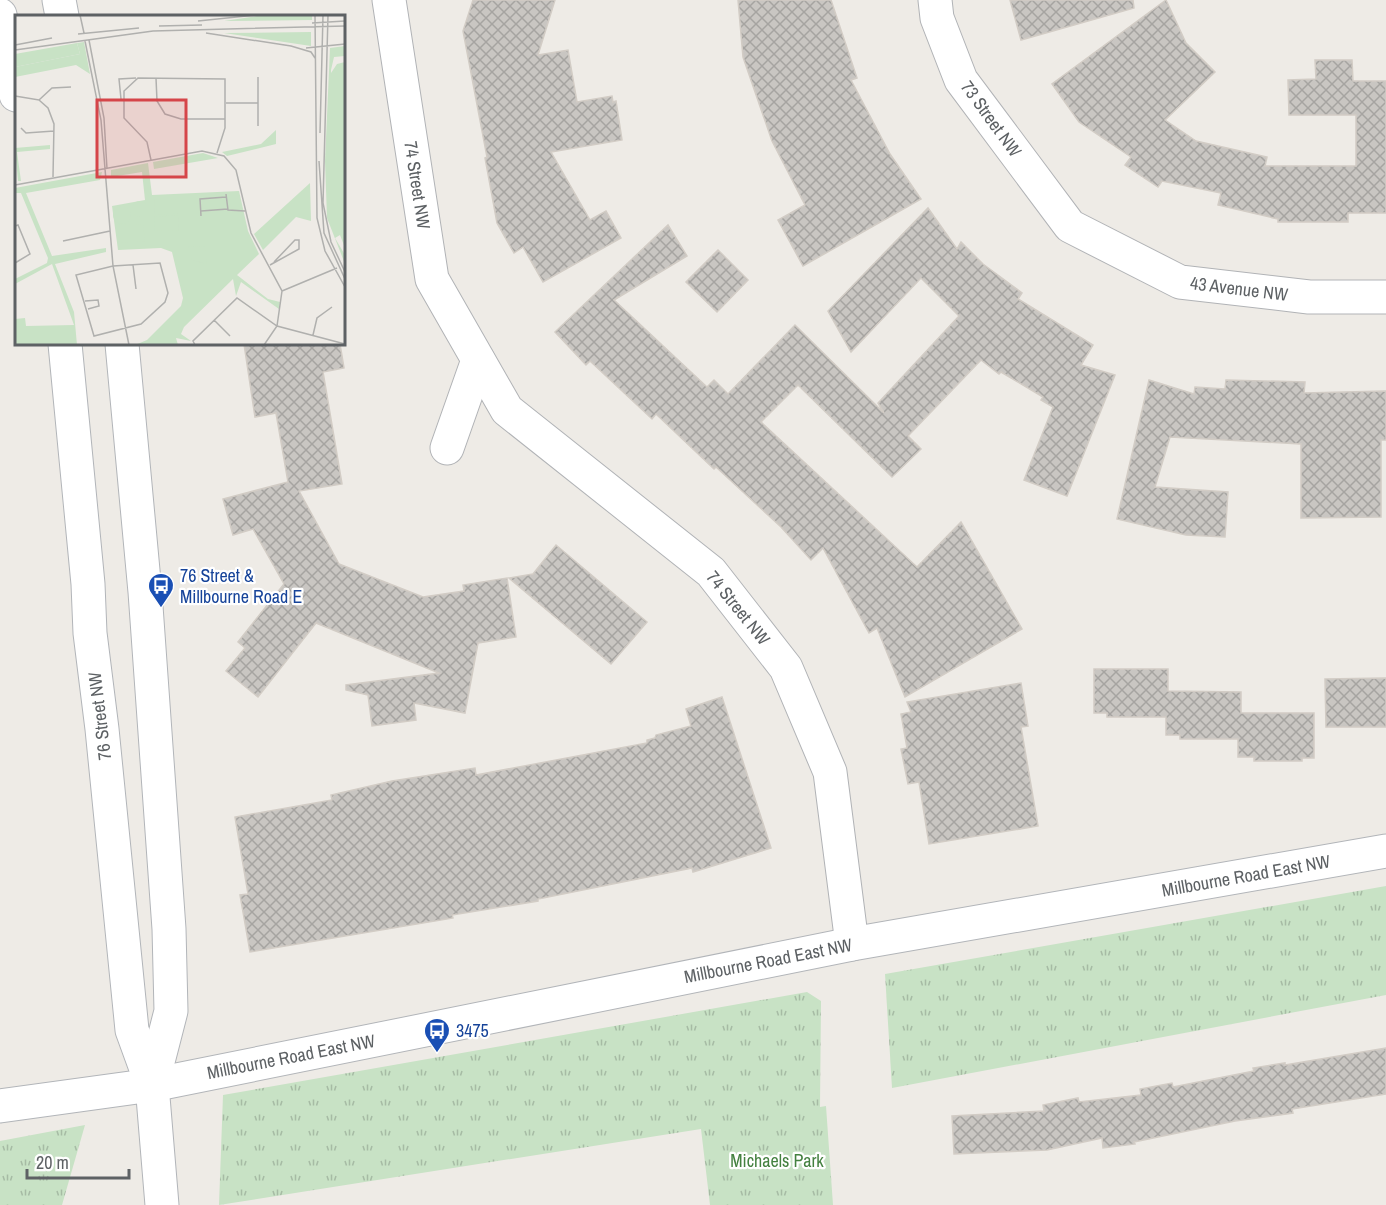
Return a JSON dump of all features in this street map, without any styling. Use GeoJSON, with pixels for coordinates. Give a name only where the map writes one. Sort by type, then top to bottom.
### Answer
{"type":"FeatureCollection","features":[{"type":"Feature","properties":{"kind":"street"},"geometry":{"type":"LineString","coordinates":[[59,0],[63,15]]}},
{"type":"Feature","properties":{"kind":"street","name":"74 Street NW"},"geometry":{"type":"LineString","coordinates":[[389,0],[432,279],[507,410],[711,572],[786,668],[830,772],[852,944]]}},
{"type":"Feature","properties":{"kind":"street","name":"73 Street NW"},"geometry":{"type":"LineString","coordinates":[[935,0],[937,18],[961,80],[1070,226]]}},
{"type":"Feature","properties":{"kind":"street"},"geometry":{"type":"LineString","coordinates":[[0,15],[15,90]]}},
{"type":"Feature","properties":{"kind":"street","name":"43 Avenue NW"},"geometry":{"type":"LineString","coordinates":[[1070,226],[1180,282],[1309,297],[1386,297]]}},
{"type":"Feature","properties":{"kind":"street","name":"76 Street NW"},"geometry":{"type":"LineString","coordinates":[[65,345],[88,584],[90,633],[102,729],[132,1030],[152,1085],[162,1205]]}},
{"type":"Feature","properties":{"kind":"street","name":"76 Street NW"},"geometry":{"type":"LineString","coordinates":[[122,345],[145,592],[169,929],[171,1011],[152,1085]]}},
{"type":"Feature","properties":{"kind":"street"},"geometry":{"type":"LineString","coordinates":[[447,448],[478,360]]}},
{"type":"Feature","properties":{"kind":"street","name":"Millbourne Road East NW"},"geometry":{"type":"LineString","coordinates":[[0,1106],[152,1085],[852,944],[1386,851]]}},
{"type":"Feature","properties":{"kind":"green space"},"geometry":{"type":"Polygon","coordinates":[[[1386,886],[1386,995],[892,1088],[885,974],[1386,886]]]}},
{"type":"Feature","properties":{"kind":"green space","name":"Michaels Park"},"geometry":{"type":"Polygon","coordinates":[[[807,992],[821,1001],[820,1107],[826,1106],[833,1205],[710,1205],[701,1129],[219,1205],[223,1095],[807,992]]]}},
{"type":"Feature","properties":{"kind":"green space"},"geometry":{"type":"Polygon","coordinates":[[[85,1125],[62,1205],[0,1205],[0,1141],[85,1125]]]}},
{"type":"Feature","properties":{"kind":"building"},"geometry":{"type":"Polygon","coordinates":[[[473,0],[555,0],[538,55],[568,50],[577,102],[612,96],[613,102],[616,101],[622,140],[551,152],[590,220],[606,211],[621,238],[543,282],[523,247],[514,253],[497,223],[463,31],[473,0]]]}},
{"type":"Feature","properties":{"kind":"building"},"geometry":{"type":"Polygon","coordinates":[[[738,0],[831,0],[857,78],[851,80],[890,154],[921,199],[803,266],[778,220],[805,205],[772,141],[743,57],[738,0]]]}},
{"type":"Feature","properties":{"kind":"building"},"geometry":{"type":"Polygon","coordinates":[[[1010,0],[1133,0],[1134,8],[1021,40],[1010,0]]]}},
{"type":"Feature","properties":{"kind":"building"},"geometry":{"type":"Polygon","coordinates":[[[1166,0],[1186,43],[1215,72],[1165,120],[1196,141],[1267,157],[1265,166],[1356,166],[1356,115],[1289,115],[1288,80],[1316,79],[1315,60],[1352,60],[1353,81],[1386,81],[1386,213],[1348,213],[1348,222],[1278,222],[1278,219],[1218,205],[1221,193],[1162,181],[1158,187],[1125,165],[1131,157],[1079,122],[1052,84],[1166,0]]]}},
{"type":"Feature","properties":{"kind":"building"},"geometry":{"type":"Polygon","coordinates":[[[928,208],[957,249],[961,242],[983,264],[1022,293],[1018,299],[1093,345],[1081,365],[1115,375],[1067,496],[1024,480],[1053,407],[1041,400],[1043,397],[1001,372],[999,374],[981,360],[908,436],[921,449],[892,477],[798,385],[761,422],[917,567],[961,522],[1022,629],[905,697],[877,628],[869,633],[823,548],[811,560],[781,527],[716,467],[714,469],[656,414],[652,419],[590,361],[586,365],[555,332],[668,225],[687,256],[614,300],[707,387],[714,380],[728,394],[795,325],[884,413],[878,403],[959,316],[921,278],[851,352],[828,311],[928,208]]]}},
{"type":"Feature","properties":{"kind":"building"},"geometry":{"type":"Polygon","coordinates":[[[718,250],[748,280],[717,312],[686,282],[718,250]]]}},
{"type":"Feature","properties":{"kind":"building"},"geometry":{"type":"Polygon","coordinates":[[[244,345],[340,345],[344,368],[323,372],[342,484],[299,491],[339,564],[423,597],[464,591],[463,585],[507,578],[516,637],[478,643],[465,713],[414,703],[416,720],[372,726],[368,695],[346,690],[346,685],[439,673],[316,623],[258,697],[226,671],[245,648],[238,642],[284,584],[253,529],[233,535],[223,499],[288,482],[276,413],[255,417],[244,345]]]}},
{"type":"Feature","properties":{"kind":"building"},"geometry":{"type":"Polygon","coordinates":[[[1149,380],[1194,394],[1195,387],[1225,389],[1226,380],[1305,382],[1304,393],[1386,391],[1386,440],[1381,440],[1381,517],[1301,518],[1301,444],[1170,437],[1155,487],[1228,492],[1225,537],[1186,535],[1117,519],[1149,380]]]}},
{"type":"Feature","properties":{"kind":"building"},"geometry":{"type":"Polygon","coordinates":[[[556,545],[647,622],[611,664],[509,578],[533,574],[556,545]]]}},
{"type":"Feature","properties":{"kind":"building"},"geometry":{"type":"Polygon","coordinates":[[[1094,669],[1168,669],[1168,691],[1241,692],[1241,713],[1314,713],[1314,758],[1302,758],[1302,761],[1254,761],[1254,757],[1238,757],[1238,739],[1180,739],[1180,735],[1166,735],[1166,717],[1107,717],[1107,713],[1094,713],[1094,669]]]}},
{"type":"Feature","properties":{"kind":"building"},"geometry":{"type":"Polygon","coordinates":[[[1386,678],[1386,727],[1326,727],[1325,679],[1386,678]]]}},
{"type":"Feature","properties":{"kind":"building"},"geometry":{"type":"Polygon","coordinates":[[[1021,683],[1028,726],[1021,727],[1038,826],[929,844],[919,782],[908,784],[901,749],[907,748],[901,714],[911,712],[907,702],[1021,683]]]}},
{"type":"Feature","properties":{"kind":"building"},"geometry":{"type":"Polygon","coordinates":[[[722,697],[771,848],[693,872],[692,868],[538,899],[538,901],[452,915],[453,918],[250,952],[240,895],[248,894],[235,817],[332,800],[331,795],[392,781],[475,768],[476,775],[647,743],[647,740],[655,738],[656,735],[691,726],[686,709],[722,697]]]}},
{"type":"Feature","properties":{"kind":"building"},"geometry":{"type":"Polygon","coordinates":[[[1386,1048],[1386,1094],[1292,1109],[1293,1113],[1235,1121],[1134,1142],[1135,1144],[1103,1148],[1102,1138],[1047,1150],[954,1154],[952,1116],[1044,1111],[1043,1105],[1078,1098],[1079,1102],[1141,1095],[1140,1089],[1172,1083],[1173,1087],[1254,1071],[1253,1068],[1386,1048]]]}},
{"type":"Feature","properties":{"kind":"place","name":"76 Street & Millbourne Road E"},"geometry":{"type":"Point","coordinates":[161,609]}},
{"type":"Feature","properties":{"kind":"place","name":"3475"},"geometry":{"type":"Point","coordinates":[437,1054]}}]}
